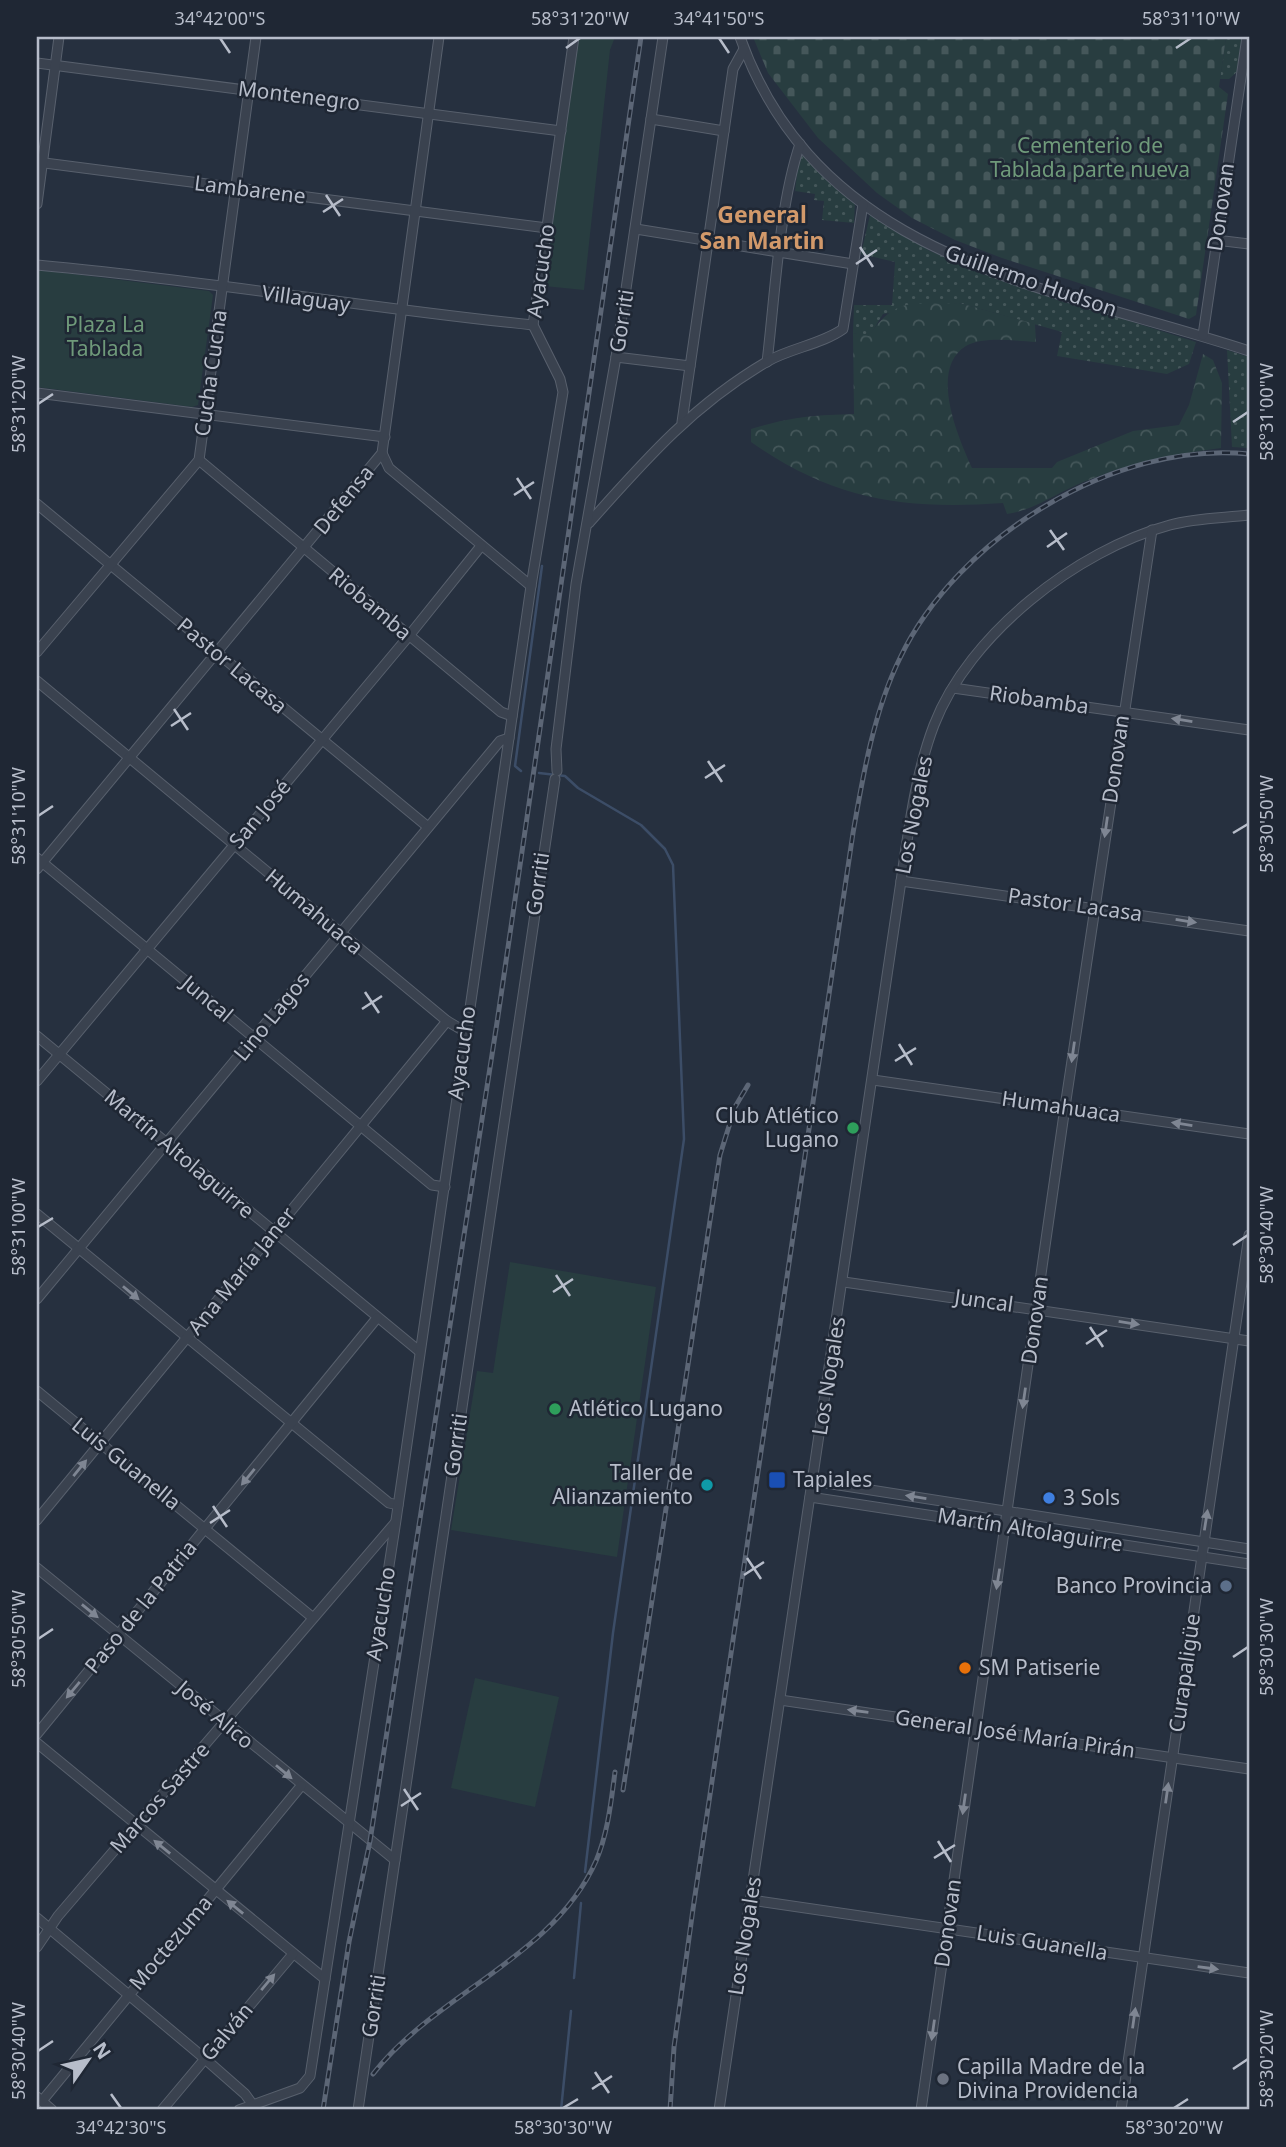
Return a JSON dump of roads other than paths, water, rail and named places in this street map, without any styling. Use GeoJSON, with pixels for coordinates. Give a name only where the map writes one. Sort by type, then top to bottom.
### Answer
{"type":"FeatureCollection","features":[{"type":"Feature","properties":{"kind":"street"},"geometry":{"type":"LineString","coordinates":[[37,204],[40,162],[59,37]]}},
{"type":"Feature","properties":{"kind":"street","name":"Cucha Cucha"},"geometry":{"type":"LineString","coordinates":[[37,652],[199,460],[256,37]]}},
{"type":"Feature","properties":{"kind":"street","name":"Defensa"},"geometry":{"type":"LineString","coordinates":[[38,863],[129,758],[382,453],[439,37]]}},
{"type":"Feature","properties":{"kind":"street","name":"Ayacucho"},"geometry":{"type":"LineString","coordinates":[[253,2105],[300,2088],[310,2076],[398,1505],[464,1031],[563,392],[560,379],[533,325],[574,37]]}},
{"type":"Feature","properties":{"kind":"street","name":"Gorriti"},"geometry":{"type":"LineString","coordinates":[[358,2110],[556,775],[556,749],[573,612],[636,229],[663,37]]}},
{"type":"Feature","properties":{"kind":"street","name":"Guillermo Hudson"},"geometry":{"type":"LineString","coordinates":[[740,37],[769,101],[800,144],[863,204],[923,244],[1022,283],[1203,335],[1249,351]]}},
{"type":"Feature","properties":{"kind":"street","name":"Donovan"},"geometry":{"type":"LineString","coordinates":[[1203,335],[1216,240],[1244,87],[1247,37]]}},
{"type":"Feature","properties":{"kind":"street"},"geometry":{"type":"LineString","coordinates":[[682,422],[733,69],[744,49]]}},
{"type":"Feature","properties":{"kind":"street","name":"Montenegro"},"geometry":{"type":"LineString","coordinates":[[37,63],[561,131]]}},
{"type":"Feature","properties":{"kind":"street"},"geometry":{"type":"LineString","coordinates":[[651,119],[724,131]]}},
{"type":"Feature","properties":{"kind":"street"},"geometry":{"type":"LineString","coordinates":[[767,362],[780,253],[794,161],[800,144]]}},
{"type":"Feature","properties":{"kind":"street","name":"Lambarene"},"geometry":{"type":"LineString","coordinates":[[40,162],[547,228]]}},
{"type":"Feature","properties":{"kind":"street"},"geometry":{"type":"LineString","coordinates":[[588,524],[682,422],[767,362],[838,332],[845,325],[863,204]]}},
{"type":"Feature","properties":{"kind":"street"},"geometry":{"type":"LineString","coordinates":[[636,229],[853,264]]}},
{"type":"Feature","properties":{"kind":"street"},"geometry":{"type":"LineString","coordinates":[[1216,240],[1249,244]]}},
{"type":"Feature","properties":{"kind":"street","name":"Villaguay"},"geometry":{"type":"LineString","coordinates":[[37,265],[533,325]]}},
{"type":"Feature","properties":{"kind":"street"},"geometry":{"type":"LineString","coordinates":[[616,356],[690,366]]}},
{"type":"Feature","properties":{"kind":"street"},"geometry":{"type":"LineString","coordinates":[[37,393],[385,437]]}},
{"type":"Feature","properties":{"kind":"street"},"geometry":{"type":"LineString","coordinates":[[382,453],[389,468],[531,586]]}},
{"type":"Feature","properties":{"kind":"street","name":"Riobamba"},"geometry":{"type":"LineString","coordinates":[[199,460],[408,637],[501,712],[512,716]]}},
{"type":"Feature","properties":{"kind":"street","name":"Pastor Lacasa"},"geometry":{"type":"LineString","coordinates":[[37,504],[428,827]]}},
{"type":"Feature","properties":{"kind":"street","name":"Los Nogales"},"geometry":{"type":"LineString","coordinates":[[719,2110],[844,1282],[901,881],[924,754],[953,688],[992,634],[1076,569],[1152,530],[1174,524],[1249,515]]}},
{"type":"Feature","properties":{"kind":"street","name":"Donovan"},"geometry":{"type":"LineString","coordinates":[[921,2110],[1065,1107],[1152,530]]}},
{"type":"Feature","properties":{"kind":"street","name":"San José"},"geometry":{"type":"LineString","coordinates":[[37,1081],[322,741],[481,545]]}},
{"type":"Feature","properties":{"kind":"street","name":"Humahuaca"},"geometry":{"type":"LineString","coordinates":[[37,681],[340,934],[447,1021],[464,1031]]}},
{"type":"Feature","properties":{"kind":"street","name":"Riobamba"},"geometry":{"type":"LineString","coordinates":[[953,688],[1249,730]]}},
{"type":"Feature","properties":{"kind":"street","name":"Lino Lagos"},"geometry":{"type":"LineString","coordinates":[[37,1299],[500,741],[509,738]]}},
{"type":"Feature","properties":{"kind":"street","name":"Juncal"},"geometry":{"type":"LineString","coordinates":[[38,863],[147,949],[432,1185],[444,1187]]}},
{"type":"Feature","properties":{"kind":"street","name":"Pastor Lacasa"},"geometry":{"type":"LineString","coordinates":[[901,881],[1249,931]]}},
{"type":"Feature","properties":{"kind":"street","name":"Ana María Janer"},"geometry":{"type":"LineString","coordinates":[[37,1520],[447,1021]]}},
{"type":"Feature","properties":{"kind":"street","name":"Martín Altolaguirre"},"geometry":{"type":"LineString","coordinates":[[37,1036],[419,1351]]}},
{"type":"Feature","properties":{"kind":"street","name":"Humahuaca"},"geometry":{"type":"LineString","coordinates":[[873,1080],[1249,1135]]}},
{"type":"Feature","properties":{"kind":"street"},"geometry":{"type":"LineString","coordinates":[[37,1214],[389,1503],[398,1505]]}},
{"type":"Feature","properties":{"kind":"street","name":"Curapaligüe"},"geometry":{"type":"LineString","coordinates":[[1121,2110],[1249,1235]]}},
{"type":"Feature","properties":{"kind":"street","name":"Juncal"},"geometry":{"type":"LineString","coordinates":[[844,1282],[1249,1341]]}},
{"type":"Feature","properties":{"kind":"street","name":"Paso de la Patria"},"geometry":{"type":"LineString","coordinates":[[37,1734],[377,1318]]}},
{"type":"Feature","properties":{"kind":"street","name":"Luis Guanella"},"geometry":{"type":"LineString","coordinates":[[37,1391],[312,1617]]}},
{"type":"Feature","properties":{"kind":"street","name":"Martín Altolaguirre"},"geometry":{"type":"LineString","coordinates":[[813,1481],[1249,1549]]}},
{"type":"Feature","properties":{"kind":"street","name":"Martín Altolaguirre"},"geometry":{"type":"LineString","coordinates":[[810,1497],[1249,1563]]}},
{"type":"Feature","properties":{"kind":"street","name":"Marcos Sastre"},"geometry":{"type":"LineString","coordinates":[[37,1947],[49,1928],[395,1523]]}},
{"type":"Feature","properties":{"kind":"street","name":"José Alico"},"geometry":{"type":"LineString","coordinates":[[37,1568],[395,1860]]}},
{"type":"Feature","properties":{"kind":"street","name":"General José María Pirán"},"geometry":{"type":"LineString","coordinates":[[780,1700],[1249,1769]]}},
{"type":"Feature","properties":{"kind":"street"},"geometry":{"type":"LineString","coordinates":[[37,1743],[325,1979]]}},
{"type":"Feature","properties":{"kind":"street","name":"Moctezuma"},"geometry":{"type":"LineString","coordinates":[[39,2099],[301,1786]]}},
{"type":"Feature","properties":{"kind":"street","name":"Luis Guanella"},"geometry":{"type":"LineString","coordinates":[[751,1900],[1249,1973]]}},
{"type":"Feature","properties":{"kind":"street"},"geometry":{"type":"LineString","coordinates":[[37,1918],[245,2094],[253,2105],[239,2110]]}},
{"type":"Feature","properties":{"kind":"street","name":"Galván"},"geometry":{"type":"LineString","coordinates":[[162,2110],[293,1954]]}},
{"type":"Feature","properties":{"kind":"street"},"geometry":{"type":"LineString","coordinates":[[39,2099],[52,2110]]}},
{"type":"Feature","properties":{"kind":"waterway"},"geometry":{"type":"LineString","coordinates":[[521,771],[515,766],[542,566]]}},
{"type":"Feature","properties":{"kind":"waterway"},"geometry":{"type":"LineString","coordinates":[[539,773],[565,776],[578,788],[641,825],[665,849],[673,865],[684,1139],[613,1633],[585,1872]]}},
{"type":"Feature","properties":{"kind":"waterway"},"geometry":{"type":"LineString","coordinates":[[574,1978],[581,1903]]}},
{"type":"Feature","properties":{"kind":"waterway"},"geometry":{"type":"LineString","coordinates":[[561,2110],[571,2011]]}},
{"type":"Feature","properties":{"kind":"railway"},"geometry":{"type":"LineString","coordinates":[[323,2110],[349,1942],[370,1841],[498,1016],[641,37]]}},
{"type":"Feature","properties":{"kind":"railway"},"geometry":{"type":"LineString","coordinates":[[670,2110],[674,2047],[693,1909],[853,833],[865,766],[883,700],[900,658],[926,614],[960,574],[1000,537],[1046,506],[1095,481],[1146,463],[1198,454],[1249,454]]}},
{"type":"Feature","properties":{"kind":"railway"},"geometry":{"type":"LineString","coordinates":[[623,1790],[720,1155],[735,1107],[748,1085]]}},
{"type":"Feature","properties":{"kind":"railway"},"geometry":{"type":"LineString","coordinates":[[373,2074],[428,2020],[523,1950],[552,1924],[577,1895],[600,1850],[615,1772]]}},
{"type":"Feature","properties":{"kind":"place","name":"Club Atlético Lugano"},"geometry":{"type":"Point","coordinates":[853,1128]}},
{"type":"Feature","properties":{"kind":"place","name":"Atlético Lugano"},"geometry":{"type":"Point","coordinates":[555,1409]}},
{"type":"Feature","properties":{"kind":"place","name":"Tapiales"},"geometry":{"type":"Point","coordinates":[777,1480]}},
{"type":"Feature","properties":{"kind":"place","name":"Taller de Alianzamiento"},"geometry":{"type":"Point","coordinates":[707,1485]}},
{"type":"Feature","properties":{"kind":"place","name":"3 Sols"},"geometry":{"type":"Point","coordinates":[1049,1498]}},
{"type":"Feature","properties":{"kind":"place","name":"Banco Provincia"},"geometry":{"type":"Point","coordinates":[1226,1586]}},
{"type":"Feature","properties":{"kind":"place","name":"SM Patiserie"},"geometry":{"type":"Point","coordinates":[965,1668]}},
{"type":"Feature","properties":{"kind":"place","name":"Capilla Madre de la Divina Providencia"},"geometry":{"type":"Point","coordinates":[943,2079]}},
{"type":"Feature","properties":{"kind":"district","name":"General San Martin"},"geometry":{"type":"Point","coordinates":[762,228]}},
{"type":"Feature","properties":{"kind":"park label","name":"Cementerio de Tablada parte nueva"},"geometry":{"type":"Point","coordinates":[1090,158]}},
{"type":"Feature","properties":{"kind":"park label","name":"Plaza La Tablada"},"geometry":{"type":"Point","coordinates":[105,337]}}]}
